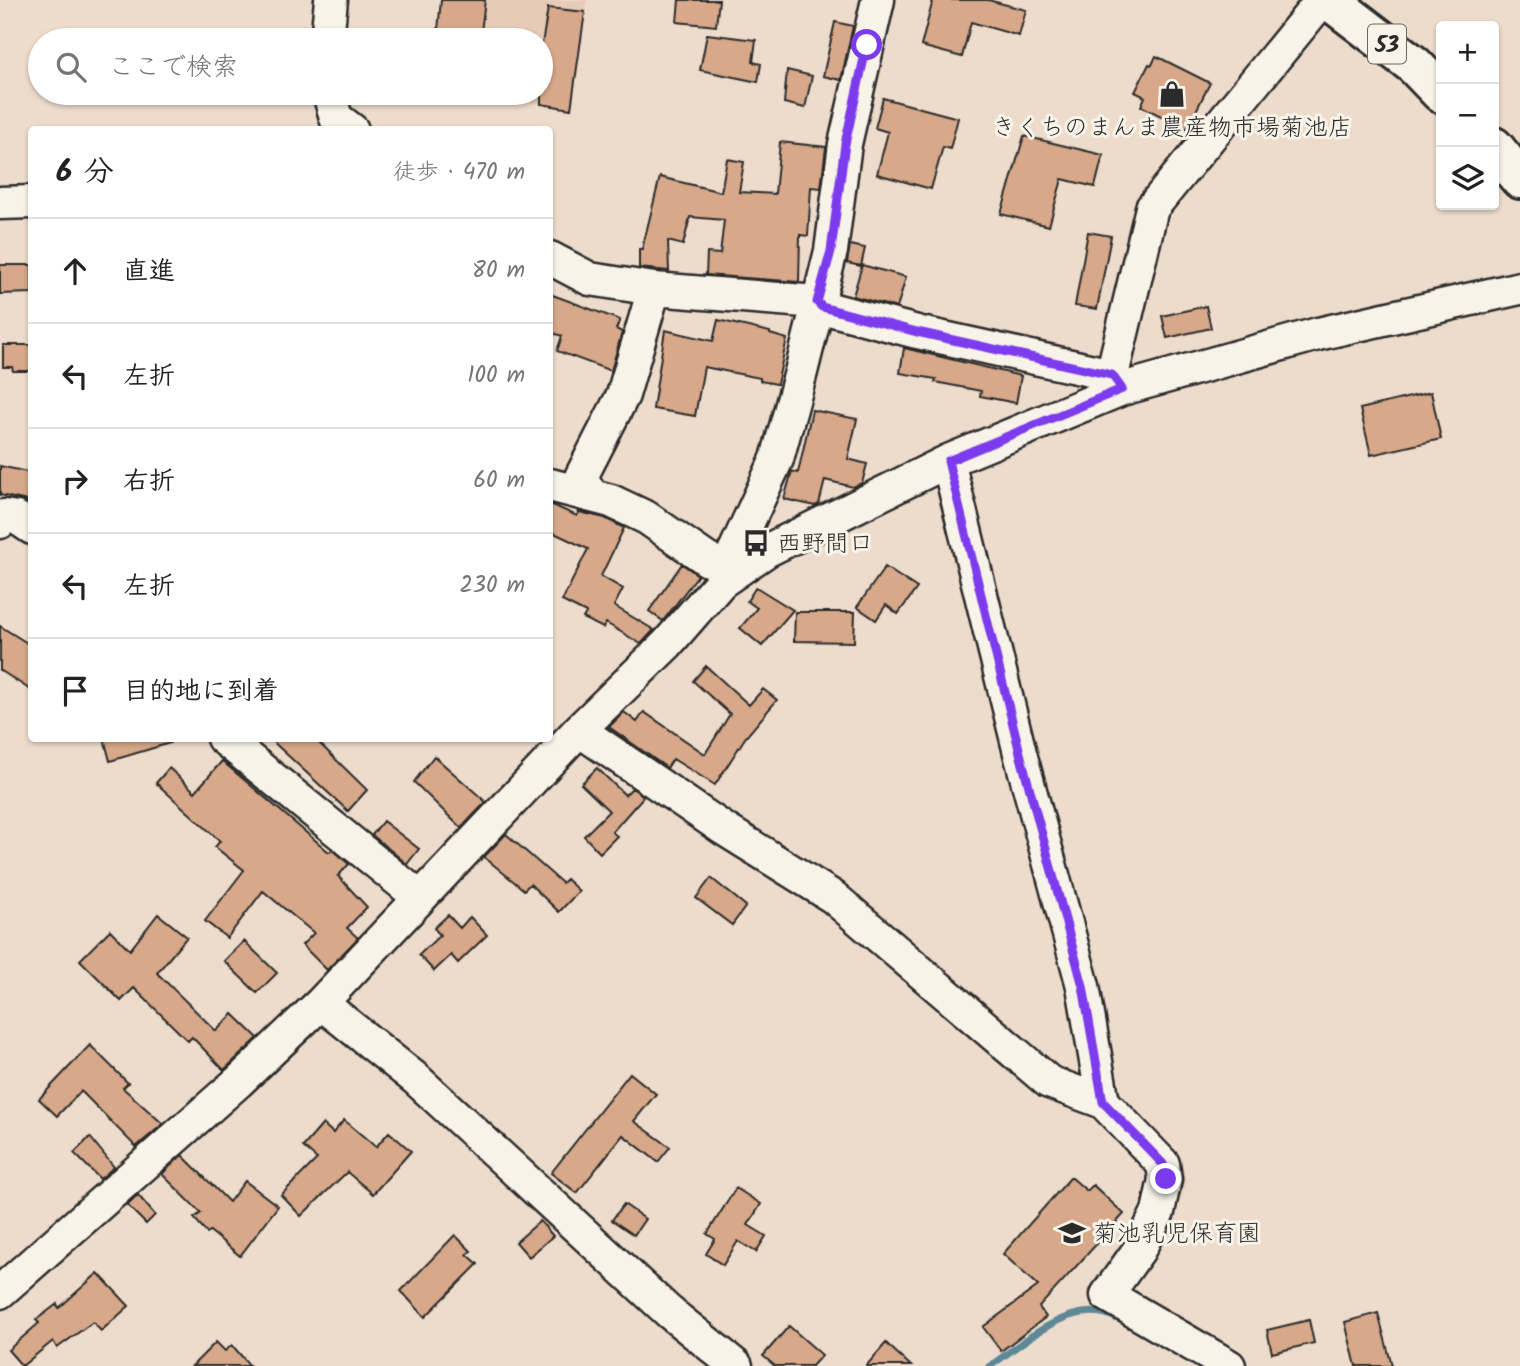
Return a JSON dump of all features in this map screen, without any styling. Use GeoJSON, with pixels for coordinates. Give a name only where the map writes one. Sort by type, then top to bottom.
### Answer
{"type":"FeatureCollection","features":[{"type":"Feature","properties":{"kind":"main road","name":"53"},"geometry":{"type":"LineString","coordinates":[[1329,0],[1414,65],[1436,88]]}},
{"type":"Feature","properties":{"kind":"main road"},"geometry":{"type":"LineString","coordinates":[[1499,153],[1520,179]]}},
{"type":"Feature","properties":{"kind":"street"},"geometry":{"type":"LineString","coordinates":[[328,28],[331,0]]}},
{"type":"Feature","properties":{"kind":"street"},"geometry":{"type":"LineString","coordinates":[[0,1292],[238,1082],[321,1003],[579,730],[667,644],[724,574],[777,459],[831,251],[845,144],[878,0]]}},
{"type":"Feature","properties":{"kind":"street"},"geometry":{"type":"LineString","coordinates":[[1117,382],[1152,208],[1322,0]]}},
{"type":"Feature","properties":{"kind":"street"},"geometry":{"type":"LineString","coordinates":[[0,203],[28,202]]}},
{"type":"Feature","properties":{"kind":"street"},"geometry":{"type":"LineString","coordinates":[[553,260],[590,279],[654,289],[817,302],[822,307],[1117,382]]}},
{"type":"Feature","properties":{"kind":"street"},"geometry":{"type":"LineString","coordinates":[[724,574],[948,461],[1117,382],[1520,288]]}},
{"type":"Feature","properties":{"kind":"street"},"geometry":{"type":"LineString","coordinates":[[591,495],[581,477],[623,395],[654,289]]}},
{"type":"Feature","properties":{"kind":"street"},"geometry":{"type":"LineString","coordinates":[[948,461],[1021,757],[1083,986],[1103,1102]]}},
{"type":"Feature","properties":{"kind":"street"},"geometry":{"type":"LineString","coordinates":[[553,486],[565,492],[591,495],[646,518],[724,574]]}},
{"type":"Feature","properties":{"kind":"street"},"geometry":{"type":"LineString","coordinates":[[0,522],[4,516],[17,518],[28,525]]}},
{"type":"Feature","properties":{"kind":"street"},"geometry":{"type":"LineString","coordinates":[[579,730],[724,829],[833,897],[1049,1082],[1103,1102],[1163,1164],[1166,1179],[1158,1212],[1139,1250],[1107,1295],[1228,1366]]}},
{"type":"Feature","properties":{"kind":"street"},"geometry":{"type":"LineString","coordinates":[[228,742],[419,897]]}},
{"type":"Feature","properties":{"kind":"street"},"geometry":{"type":"LineString","coordinates":[[321,1003],[416,1079],[668,1312],[736,1366]]}},
{"type":"Feature","properties":{"kind":"shaded area"},"geometry":{"type":"Polygon","coordinates":[[[441,0],[587,0],[571,109],[545,105],[553,105],[553,28],[438,28],[441,0]]]}},
{"type":"Feature","properties":{"kind":"building"},"geometry":{"type":"Polygon","coordinates":[[[441,0],[485,0],[482,28],[438,28],[441,0]]]}},
{"type":"Feature","properties":{"kind":"building"},"geometry":{"type":"Polygon","coordinates":[[[679,0],[719,0],[716,26],[677,22],[679,0]]]}},
{"type":"Feature","properties":{"kind":"building"},"geometry":{"type":"Polygon","coordinates":[[[933,0],[988,0],[1026,10],[1019,36],[971,22],[962,57],[921,46],[933,0]]]}},
{"type":"Feature","properties":{"kind":"building"},"geometry":{"type":"Polygon","coordinates":[[[548,8],[585,12],[571,109],[547,105],[553,105],[553,28],[545,28],[548,8]]]}},
{"type":"Feature","properties":{"kind":"building"},"geometry":{"type":"Polygon","coordinates":[[[835,22],[853,26],[841,80],[823,76],[835,22]]]}},
{"type":"Feature","properties":{"kind":"building"},"geometry":{"type":"Polygon","coordinates":[[[707,34],[756,40],[753,62],[761,64],[758,82],[700,70],[707,34]]]}},
{"type":"Feature","properties":{"kind":"building","name":"きくちのまんま農産物市場菊池店"},"geometry":{"type":"Polygon","coordinates":[[[1156,56],[1210,83],[1187,129],[1141,106],[1145,97],[1135,92],[1156,56]]]}},
{"type":"Feature","properties":{"kind":"building"},"geometry":{"type":"Polygon","coordinates":[[[787,70],[812,76],[805,108],[784,103],[787,70]]]}},
{"type":"Feature","properties":{"kind":"building"},"geometry":{"type":"Polygon","coordinates":[[[883,98],[958,118],[950,149],[943,147],[931,189],[877,174],[888,132],[875,128],[883,98]]]}},
{"type":"Feature","properties":{"kind":"building"},"geometry":{"type":"Polygon","coordinates":[[[1024,136],[1103,155],[1095,187],[1062,179],[1049,226],[1001,214],[1024,136]]]}},
{"type":"Feature","properties":{"kind":"building"},"geometry":{"type":"Polygon","coordinates":[[[780,142],[826,147],[821,188],[811,187],[808,236],[800,235],[799,282],[706,275],[707,253],[720,254],[724,220],[690,217],[683,245],[668,241],[669,271],[639,268],[639,249],[642,249],[660,177],[721,192],[727,159],[744,162],[739,192],[775,194],[780,142]]]}},
{"type":"Feature","properties":{"kind":"building"},"geometry":{"type":"Polygon","coordinates":[[[1088,232],[1111,236],[1097,309],[1075,306],[1088,232]]]}},
{"type":"Feature","properties":{"kind":"building"},"geometry":{"type":"Polygon","coordinates":[[[850,245],[865,248],[861,266],[847,263],[850,245]]]}},
{"type":"Feature","properties":{"kind":"building"},"geometry":{"type":"Polygon","coordinates":[[[0,265],[28,265],[28,293],[0,294],[0,265]]]}},
{"type":"Feature","properties":{"kind":"building"},"geometry":{"type":"Polygon","coordinates":[[[862,265],[906,277],[897,308],[853,296],[862,265]]]}},
{"type":"Feature","properties":{"kind":"building"},"geometry":{"type":"Polygon","coordinates":[[[553,295],[620,320],[616,329],[622,332],[611,371],[557,351],[562,336],[553,333],[553,295]]]}},
{"type":"Feature","properties":{"kind":"building"},"geometry":{"type":"Polygon","coordinates":[[[1206,306],[1211,328],[1167,338],[1162,316],[1206,306]]]}},
{"type":"Feature","properties":{"kind":"building"},"geometry":{"type":"Polygon","coordinates":[[[718,320],[770,332],[787,339],[777,384],[704,367],[695,416],[653,409],[665,330],[713,341],[718,320]]]}},
{"type":"Feature","properties":{"kind":"building"},"geometry":{"type":"Polygon","coordinates":[[[3,345],[28,345],[28,371],[13,371],[12,367],[3,367],[3,345]]]}},
{"type":"Feature","properties":{"kind":"building"},"geometry":{"type":"Polygon","coordinates":[[[904,348],[1021,376],[1016,403],[980,396],[981,391],[935,382],[936,379],[900,373],[904,348]]]}},
{"type":"Feature","properties":{"kind":"building"},"geometry":{"type":"Polygon","coordinates":[[[1431,392],[1441,439],[1371,455],[1360,409],[1431,392]]]}},
{"type":"Feature","properties":{"kind":"building"},"geometry":{"type":"Polygon","coordinates":[[[812,410],[857,419],[848,459],[867,464],[862,483],[853,487],[825,480],[819,504],[815,506],[784,499],[792,471],[798,473],[812,410]]]}},
{"type":"Feature","properties":{"kind":"building"},"geometry":{"type":"Polygon","coordinates":[[[0,466],[28,472],[28,501],[0,495],[0,466]]]}},
{"type":"Feature","properties":{"kind":"building"},"geometry":{"type":"Polygon","coordinates":[[[553,505],[577,516],[579,512],[605,518],[624,528],[601,576],[623,589],[614,606],[654,630],[641,644],[606,623],[603,628],[583,618],[586,613],[562,601],[588,549],[553,532],[553,505]]]}},
{"type":"Feature","properties":{"kind":"building"},"geometry":{"type":"Polygon","coordinates":[[[682,564],[698,575],[663,621],[649,611],[682,564]]]}},
{"type":"Feature","properties":{"kind":"building"},"geometry":{"type":"Polygon","coordinates":[[[885,567],[917,588],[898,614],[886,605],[876,620],[857,607],[885,567]]]}},
{"type":"Feature","properties":{"kind":"building"},"geometry":{"type":"Polygon","coordinates":[[[756,587],[793,610],[762,646],[740,628],[757,608],[747,601],[756,587]]]}},
{"type":"Feature","properties":{"kind":"building"},"geometry":{"type":"Polygon","coordinates":[[[795,612],[855,612],[854,642],[794,641],[795,612]]]}},
{"type":"Feature","properties":{"kind":"building"},"geometry":{"type":"Polygon","coordinates":[[[0,626],[28,644],[28,688],[0,670],[0,626]]]}},
{"type":"Feature","properties":{"kind":"building"},"geometry":{"type":"Polygon","coordinates":[[[706,666],[749,705],[763,689],[777,700],[745,738],[715,785],[673,759],[667,768],[609,727],[624,712],[637,722],[644,712],[705,754],[730,714],[693,681],[706,666]]]}},
{"type":"Feature","properties":{"kind":"building"},"geometry":{"type":"Polygon","coordinates":[[[105,742],[170,742],[170,743],[110,761],[105,742]]]}},
{"type":"Feature","properties":{"kind":"building"},"geometry":{"type":"Polygon","coordinates":[[[273,742],[318,742],[367,790],[348,811],[273,742]]]}},
{"type":"Feature","properties":{"kind":"building"},"geometry":{"type":"Polygon","coordinates":[[[434,756],[486,802],[461,828],[414,782],[434,756]]]}},
{"type":"Feature","properties":{"kind":"building"},"geometry":{"type":"Polygon","coordinates":[[[222,761],[329,852],[332,850],[349,864],[338,876],[367,907],[347,928],[358,938],[327,970],[302,945],[314,933],[263,891],[227,938],[205,921],[244,870],[215,847],[220,841],[156,783],[169,768],[195,792],[222,761]]]}},
{"type":"Feature","properties":{"kind":"building"},"geometry":{"type":"Polygon","coordinates":[[[597,768],[625,795],[632,788],[644,796],[612,832],[617,836],[600,853],[584,836],[609,811],[581,784],[597,768]]]}},
{"type":"Feature","properties":{"kind":"building"},"geometry":{"type":"Polygon","coordinates":[[[383,821],[419,849],[407,864],[372,835],[383,821]]]}},
{"type":"Feature","properties":{"kind":"building"},"geometry":{"type":"Polygon","coordinates":[[[506,834],[562,883],[566,879],[579,891],[559,912],[530,884],[524,890],[484,857],[506,834]]]}},
{"type":"Feature","properties":{"kind":"building"},"geometry":{"type":"Polygon","coordinates":[[[711,878],[746,906],[732,925],[696,898],[711,878]]]}},
{"type":"Feature","properties":{"kind":"building"},"geometry":{"type":"Polygon","coordinates":[[[158,914],[187,937],[157,973],[216,1031],[233,1014],[258,1038],[224,1070],[192,1037],[188,1041],[134,988],[121,1001],[80,960],[110,930],[130,950],[158,914]]]}},
{"type":"Feature","properties":{"kind":"building"},"geometry":{"type":"Polygon","coordinates":[[[448,915],[460,928],[470,917],[487,935],[458,963],[451,955],[434,971],[419,955],[440,935],[434,928],[448,915]]]}},
{"type":"Feature","properties":{"kind":"building"},"geometry":{"type":"Polygon","coordinates":[[[244,941],[277,973],[257,993],[224,961],[244,941]]]}},
{"type":"Feature","properties":{"kind":"building"},"geometry":{"type":"Polygon","coordinates":[[[90,1045],[128,1083],[123,1088],[163,1124],[136,1147],[81,1091],[57,1116],[39,1099],[90,1045]]]}},
{"type":"Feature","properties":{"kind":"building"},"geometry":{"type":"Polygon","coordinates":[[[630,1073],[656,1094],[634,1121],[670,1147],[658,1162],[623,1135],[577,1193],[551,1173],[630,1073]]]}},
{"type":"Feature","properties":{"kind":"building"},"geometry":{"type":"Polygon","coordinates":[[[344,1120],[376,1147],[389,1132],[411,1151],[373,1194],[347,1172],[301,1216],[281,1195],[317,1159],[303,1147],[323,1124],[333,1133],[344,1120]]]}},
{"type":"Feature","properties":{"kind":"building"},"geometry":{"type":"Polygon","coordinates":[[[90,1137],[114,1167],[100,1179],[74,1153],[90,1137]]]}},
{"type":"Feature","properties":{"kind":"building"},"geometry":{"type":"Polygon","coordinates":[[[182,1155],[229,1202],[245,1181],[278,1206],[240,1256],[210,1231],[207,1233],[194,1218],[201,1213],[162,1174],[182,1155]]]}},
{"type":"Feature","properties":{"kind":"building"},"geometry":{"type":"Polygon","coordinates":[[[1071,1177],[1087,1191],[1093,1185],[1124,1214],[1039,1307],[1046,1317],[1001,1351],[983,1327],[1038,1286],[1003,1254],[1071,1177]]]}},
{"type":"Feature","properties":{"kind":"building"},"geometry":{"type":"Polygon","coordinates":[[[736,1188],[761,1204],[748,1225],[766,1236],[756,1252],[738,1241],[723,1265],[706,1254],[715,1239],[707,1234],[736,1188]]]}},
{"type":"Feature","properties":{"kind":"building"},"geometry":{"type":"Polygon","coordinates":[[[138,1195],[155,1215],[146,1224],[127,1205],[138,1195]]]}},
{"type":"Feature","properties":{"kind":"building"},"geometry":{"type":"Polygon","coordinates":[[[624,1204],[645,1219],[634,1235],[612,1220],[624,1204]]]}},
{"type":"Feature","properties":{"kind":"building"},"geometry":{"type":"Polygon","coordinates":[[[540,1221],[553,1236],[529,1257],[516,1242],[540,1221]]]}},
{"type":"Feature","properties":{"kind":"building"},"geometry":{"type":"Polygon","coordinates":[[[455,1235],[471,1251],[467,1254],[478,1264],[425,1317],[401,1291],[455,1235]]]}},
{"type":"Feature","properties":{"kind":"building"},"geometry":{"type":"Polygon","coordinates":[[[98,1273],[129,1306],[101,1331],[93,1322],[57,1348],[53,1341],[22,1366],[8,1350],[39,1323],[36,1320],[57,1304],[59,1308],[98,1273]]]}},
{"type":"Feature","properties":{"kind":"building"},"geometry":{"type":"Polygon","coordinates":[[[1378,1313],[1392,1366],[1356,1366],[1345,1322],[1378,1313]]]}},
{"type":"Feature","properties":{"kind":"building"},"geometry":{"type":"Polygon","coordinates":[[[1309,1320],[1314,1343],[1272,1353],[1267,1330],[1309,1320]]]}},
{"type":"Feature","properties":{"kind":"building"},"geometry":{"type":"Polygon","coordinates":[[[789,1326],[822,1355],[812,1366],[775,1366],[763,1356],[789,1326]]]}},
{"type":"Feature","properties":{"kind":"building"},"geometry":{"type":"Polygon","coordinates":[[[216,1342],[225,1351],[232,1345],[250,1366],[192,1366],[216,1342]]]}},
{"type":"Feature","properties":{"kind":"building"},"geometry":{"type":"Polygon","coordinates":[[[886,1343],[911,1366],[866,1366],[886,1343]]]}},
{"type":"Feature","properties":{"kind":"waterway"},"geometry":{"type":"LineString","coordinates":[[990,1366],[1033,1335],[1066,1317],[1099,1313],[1116,1318]]}},
{"type":"Feature","properties":{"kind":"place","name":"きくちのまんま農産物市場菊池店"},"geometry":{"type":"Point","coordinates":[1172,94]}},
{"type":"Feature","properties":{"kind":"place","name":"西野間口"},"geometry":{"type":"Point","coordinates":[756,543]}},
{"type":"Feature","properties":{"kind":"place","name":"菊池乳児保育園"},"geometry":{"type":"Point","coordinates":[1072,1233]}},
{"type":"Feature","properties":{"kind":"route"},"geometry":{"type":"LineString","coordinates":[[867,45],[845,144],[831,251],[817,302],[822,307],[917,332],[1112,375],[1122,389],[948,461],[1021,757],[1083,986],[1103,1102],[1163,1164],[1166,1179]]}}]}
